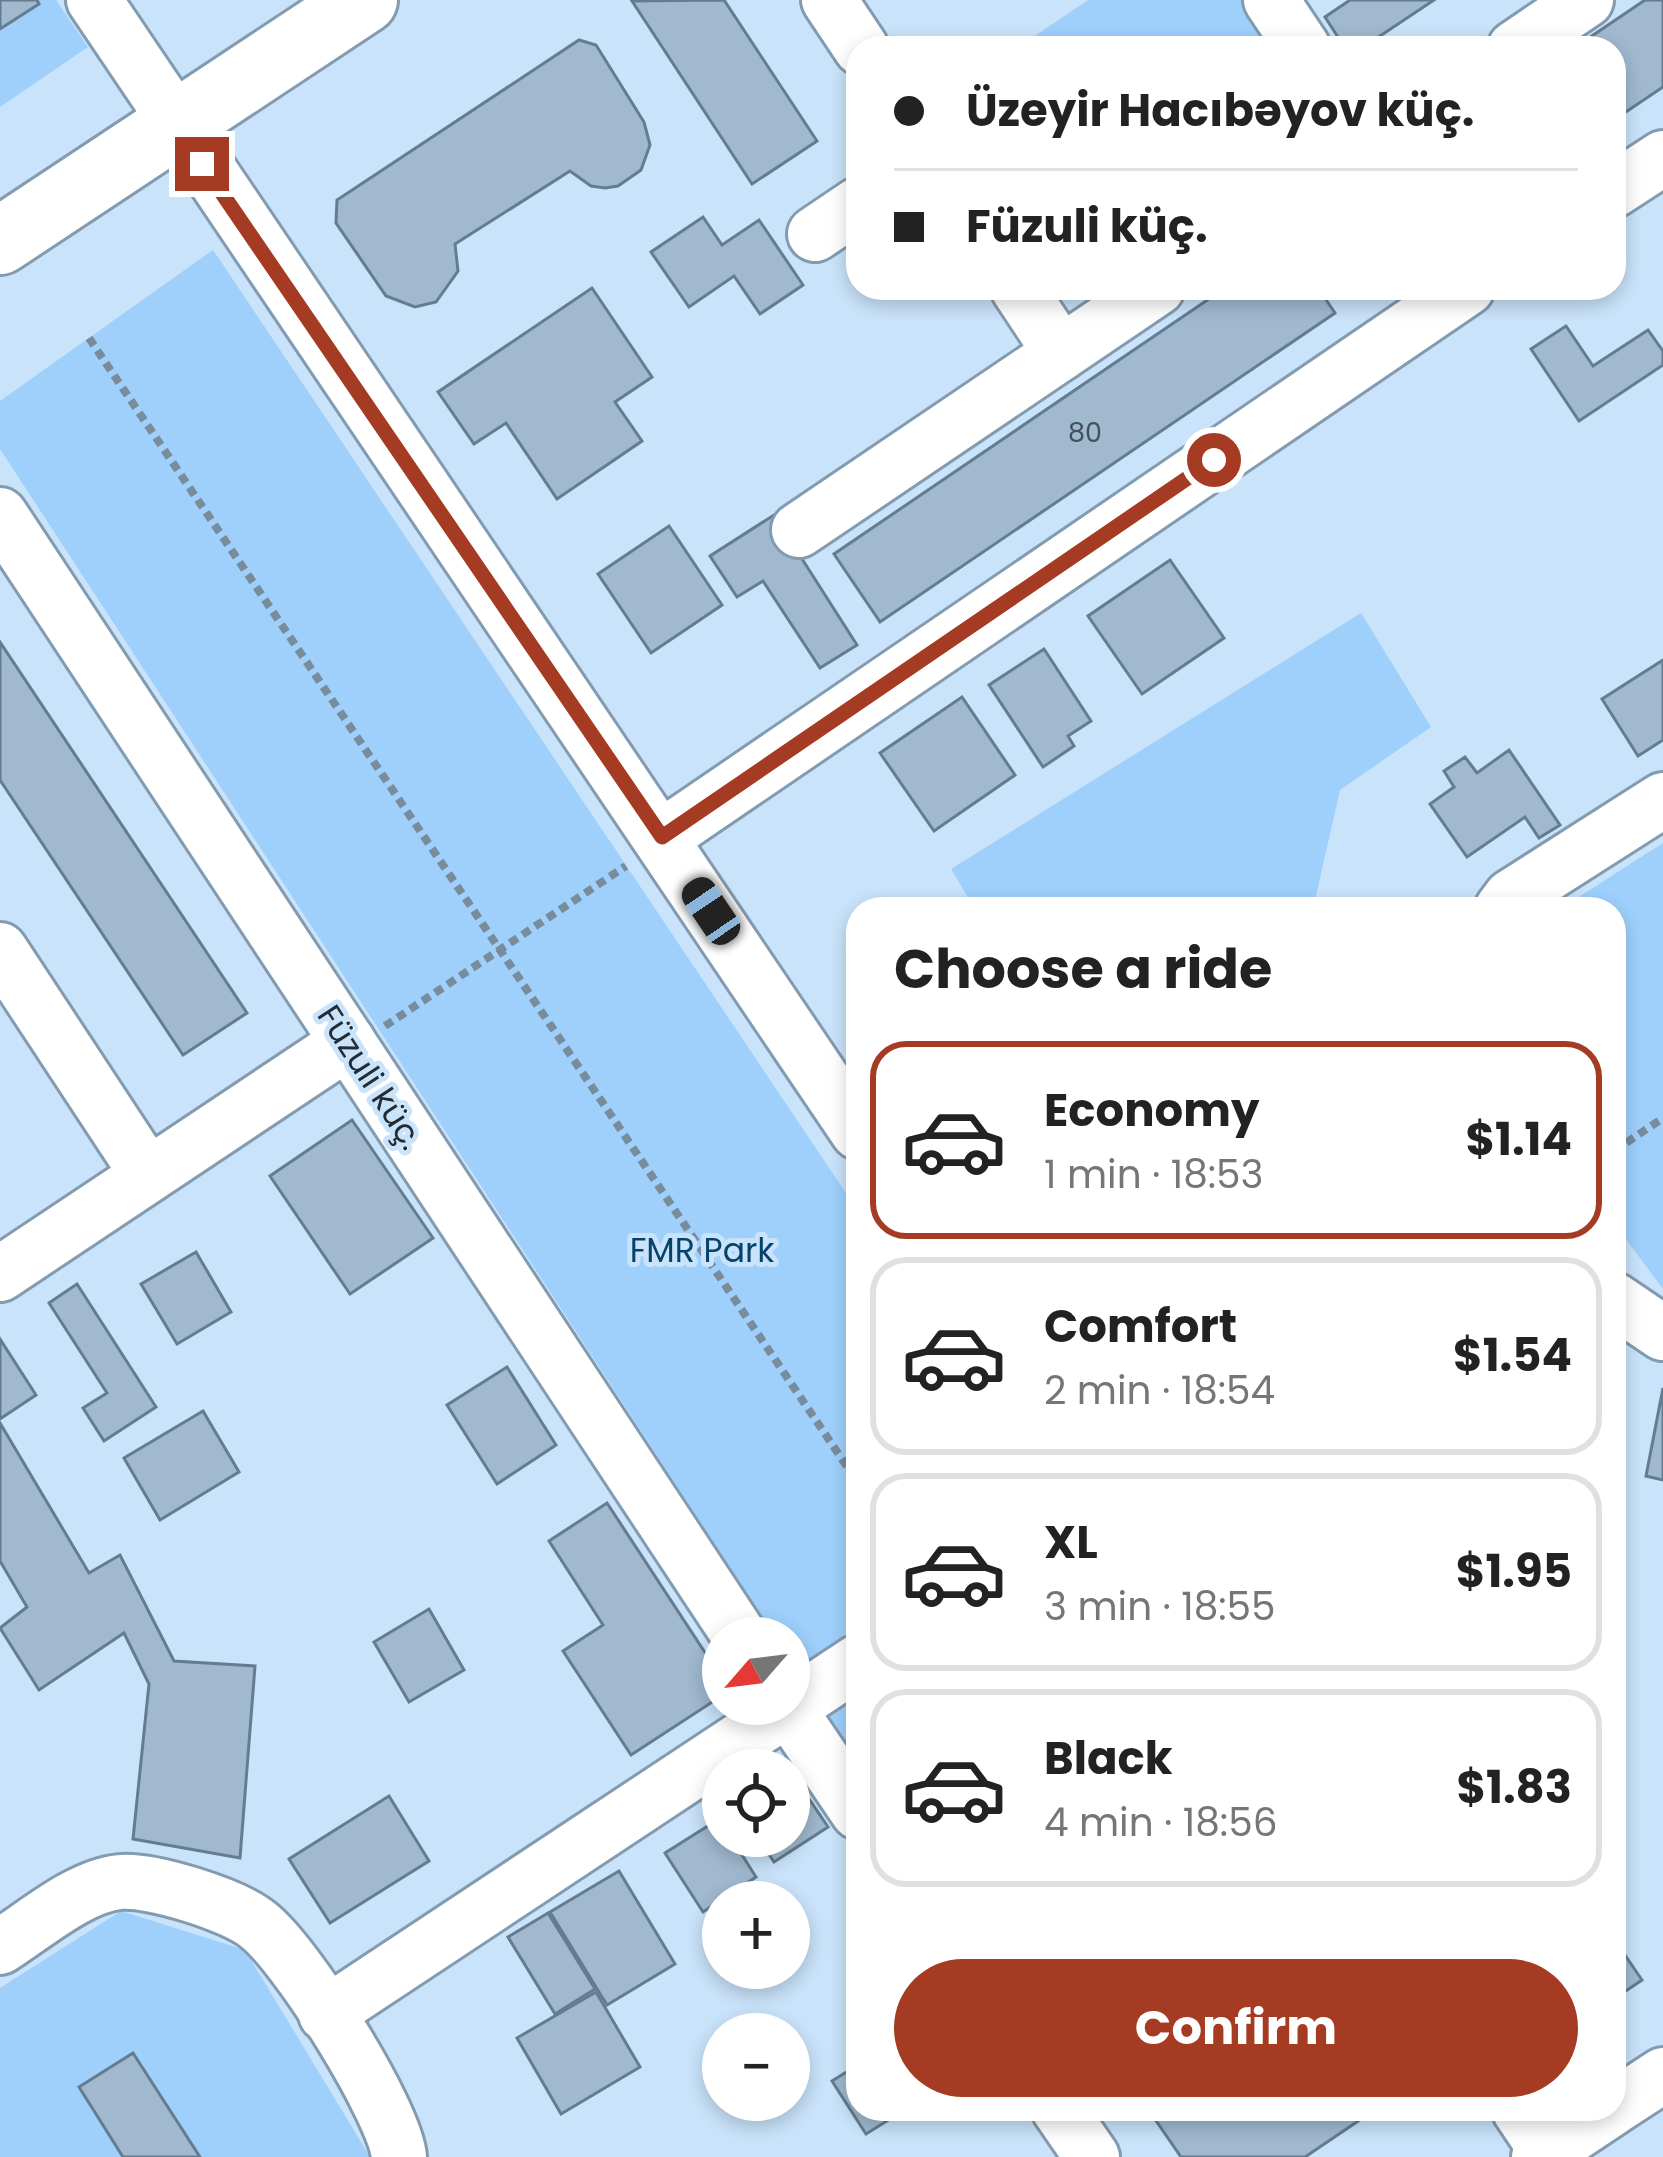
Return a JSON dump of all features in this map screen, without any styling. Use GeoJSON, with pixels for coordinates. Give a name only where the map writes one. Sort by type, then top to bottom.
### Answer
{"type":"FeatureCollection","features":[{"type":"Feature","properties":{"kind":"main road"},"geometry":{"type":"LineString","coordinates":[[0,241],[364,0]]}},
{"type":"Feature","properties":{"kind":"street"},"geometry":{"type":"LineString","coordinates":[[94,0],[644,852],[846,1116]]}},
{"type":"Feature","properties":{"kind":"street"},"geometry":{"type":"LineString","coordinates":[[1533,36],[1586,0]]}},
{"type":"Feature","properties":{"kind":"street"},"geometry":{"type":"LineString","coordinates":[[1626,182],[1663,158]]}},
{"type":"Feature","properties":{"kind":"street"},"geometry":{"type":"LineString","coordinates":[[1026,300],[1061,353]]}},
{"type":"Feature","properties":{"kind":"street"},"geometry":{"type":"LineString","coordinates":[[799,530],[1139,300]]}},
{"type":"Feature","properties":{"kind":"street"},"geometry":{"type":"LineString","coordinates":[[644,852],[1398,307]]}},
{"type":"Feature","properties":{"kind":"street","name":"Füzuli küç."},"geometry":{"type":"LineString","coordinates":[[0,515],[363,1036],[728,1617]]}},
{"type":"Feature","properties":{"kind":"street"},"geometry":{"type":"LineString","coordinates":[[1511,897],[1663,800]]}},
{"type":"Feature","properties":{"kind":"street"},"geometry":{"type":"LineString","coordinates":[[0,950],[148,1175]]}},
{"type":"Feature","properties":{"kind":"street"},"geometry":{"type":"LineString","coordinates":[[0,1274],[363,1036]]}},
{"type":"Feature","properties":{"kind":"street"},"geometry":{"type":"LineString","coordinates":[[1626,1308],[1663,1333]]}},
{"type":"Feature","properties":{"kind":"street"},"geometry":{"type":"LineString","coordinates":[[810,1691],[846,1669]]}},
{"type":"Feature","properties":{"kind":"street"},"geometry":{"type":"LineString","coordinates":[[326,2014],[758,1725]]}},
{"type":"Feature","properties":{"kind":"street"},"geometry":{"type":"LineString","coordinates":[[799,1725],[846,1794]]}},
{"type":"Feature","properties":{"kind":"street"},"geometry":{"type":"LineString","coordinates":[[0,1947],[97,1887],[138,1882],[238,1912],[277,1942],[326,2014],[385,2108],[398,2157]]}},
{"type":"Feature","properties":{"kind":"street"},"geometry":{"type":"LineString","coordinates":[[1626,2099],[1663,2075]]}},
{"type":"Feature","properties":{"kind":"street"},"geometry":{"type":"LineString","coordinates":[[1067,2121],[1091,2157]]}},
{"type":"Feature","properties":{"kind":"street"},"geometry":{"type":"LineString","coordinates":[[1535,2139],[1580,2121]]}},
{"type":"Feature","properties":{"kind":"path"},"geometry":{"type":"LineString","coordinates":[[89,338],[846,1465]]}},
{"type":"Feature","properties":{"kind":"path"},"geometry":{"type":"LineString","coordinates":[[363,1036],[644,852]]}},
{"type":"Feature","properties":{"kind":"path"},"geometry":{"type":"LineString","coordinates":[[1626,1142],[1663,1118]]}},
{"type":"Feature","properties":{"kind":"green space"},"geometry":{"type":"Polygon","coordinates":[[[0,0],[56,0],[88,47],[0,107],[0,0]]]}},
{"type":"Feature","properties":{"kind":"green space"},"geometry":{"type":"Polygon","coordinates":[[[1088,0],[1244,0],[1269,36],[1035,36],[1088,0]]]}},
{"type":"Feature","properties":{"kind":"green space","name":"FMR Park"},"geometry":{"type":"Polygon","coordinates":[[[213,250],[846,1193],[846,1745],[810,1689],[810,1617],[762,1617],[0,449],[0,401],[213,250]]]}},
{"type":"Feature","properties":{"kind":"green space"},"geometry":{"type":"Polygon","coordinates":[[[1361,613],[1431,727],[1340,790],[1316,897],[968,897],[951,869],[1361,613]]]}},
{"type":"Feature","properties":{"kind":"green space"},"geometry":{"type":"Polygon","coordinates":[[[1663,843],[1663,1289],[1626,1239],[1626,897],[1579,897],[1663,843]]]}},
{"type":"Feature","properties":{"kind":"green space"},"geometry":{"type":"Polygon","coordinates":[[[121,1911],[245,1950],[370,2157],[0,2157],[0,1988],[121,1911]]]}},
{"type":"Feature","properties":{"kind":"building"},"geometry":{"type":"Polygon","coordinates":[[[0,0],[37,0],[39,4],[0,29],[0,0]]]}},
{"type":"Feature","properties":{"kind":"building"},"geometry":{"type":"Polygon","coordinates":[[[724,0],[817,141],[752,184],[632,1],[724,0]]]}},
{"type":"Feature","properties":{"kind":"building"},"geometry":{"type":"Polygon","coordinates":[[[1350,0],[1434,0],[1380,36],[1337,36],[1325,17],[1350,0]]]}},
{"type":"Feature","properties":{"kind":"building"},"geometry":{"type":"Polygon","coordinates":[[[1645,0],[1663,0],[1663,87],[1626,112],[1626,36],[1592,36],[1645,0]]]}},
{"type":"Feature","properties":{"kind":"building"},"geometry":{"type":"Polygon","coordinates":[[[579,40],[596,45],[644,122],[650,145],[641,170],[618,186],[605,188],[591,186],[570,171],[455,244],[458,271],[436,302],[415,307],[386,296],[336,223],[337,200],[579,40]]]}},
{"type":"Feature","properties":{"kind":"building"},"geometry":{"type":"Polygon","coordinates":[[[703,217],[722,245],[759,220],[803,285],[760,314],[734,276],[689,307],[651,252],[703,217]]]}},
{"type":"Feature","properties":{"kind":"building"},"geometry":{"type":"Polygon","coordinates":[[[592,288],[652,377],[615,402],[642,441],[557,499],[506,423],[474,444],[438,392],[592,288]]]}},
{"type":"Feature","properties":{"kind":"building"},"geometry":{"type":"Polygon","coordinates":[[[1207,300],[1326,300],[1335,313],[880,622],[834,554],[1207,300]]]}},
{"type":"Feature","properties":{"kind":"building"},"geometry":{"type":"Polygon","coordinates":[[[1566,326],[1593,366],[1648,330],[1663,351],[1663,365],[1579,421],[1531,349],[1566,326]]]}},
{"type":"Feature","properties":{"kind":"building"},"geometry":{"type":"Polygon","coordinates":[[[774,515],[857,645],[820,668],[763,581],[737,597],[710,556],[774,515]]]}},
{"type":"Feature","properties":{"kind":"building"},"geometry":{"type":"Polygon","coordinates":[[[669,526],[722,605],[651,653],[598,574],[669,526]]]}},
{"type":"Feature","properties":{"kind":"building"},"geometry":{"type":"Polygon","coordinates":[[[1170,560],[1224,638],[1142,694],[1088,616],[1170,560]]]}},
{"type":"Feature","properties":{"kind":"building"},"geometry":{"type":"Polygon","coordinates":[[[0,642],[247,1013],[183,1055],[0,780],[0,642]]]}},
{"type":"Feature","properties":{"kind":"building"},"geometry":{"type":"Polygon","coordinates":[[[1044,649],[1091,721],[1068,736],[1074,746],[1043,767],[989,685],[1044,649]]]}},
{"type":"Feature","properties":{"kind":"building"},"geometry":{"type":"Polygon","coordinates":[[[1663,660],[1663,740],[1638,756],[1602,699],[1663,660]]]}},
{"type":"Feature","properties":{"kind":"building"},"geometry":{"type":"Polygon","coordinates":[[[962,697],[1015,775],[934,831],[880,753],[962,697]]]}},
{"type":"Feature","properties":{"kind":"building"},"geometry":{"type":"Polygon","coordinates":[[[1509,750],[1560,825],[1539,838],[1525,817],[1467,857],[1430,804],[1454,787],[1444,771],[1465,757],[1477,773],[1509,750]]]}},
{"type":"Feature","properties":{"kind":"building"},"geometry":{"type":"Polygon","coordinates":[[[352,1120],[433,1238],[350,1294],[270,1176],[352,1120]]]}},
{"type":"Feature","properties":{"kind":"building"},"geometry":{"type":"Polygon","coordinates":[[[196,1252],[231,1312],[177,1344],[141,1284],[196,1252]]]}},
{"type":"Feature","properties":{"kind":"building"},"geometry":{"type":"Polygon","coordinates":[[[77,1284],[156,1407],[104,1441],[83,1408],[107,1393],[49,1303],[77,1284]]]}},
{"type":"Feature","properties":{"kind":"building"},"geometry":{"type":"Polygon","coordinates":[[[0,1339],[36,1395],[0,1419],[0,1339]]]}},
{"type":"Feature","properties":{"kind":"building"},"geometry":{"type":"Polygon","coordinates":[[[507,1367],[556,1445],[497,1484],[447,1405],[507,1367]]]}},
{"type":"Feature","properties":{"kind":"building"},"geometry":{"type":"Polygon","coordinates":[[[1663,1388],[1663,1480],[1646,1476],[1663,1388]]]}},
{"type":"Feature","properties":{"kind":"building"},"geometry":{"type":"Polygon","coordinates":[[[203,1411],[239,1472],[160,1520],[124,1458],[203,1411]]]}},
{"type":"Feature","properties":{"kind":"building"},"geometry":{"type":"Polygon","coordinates":[[[0,1423],[89,1573],[120,1555],[174,1661],[255,1666],[240,1858],[133,1839],[149,1684],[124,1633],[39,1690],[0,1628],[27,1607],[0,1561],[0,1423]]]}},
{"type":"Feature","properties":{"kind":"building"},"geometry":{"type":"Polygon","coordinates":[[[607,1503],[702,1648],[702,1709],[631,1755],[563,1651],[603,1625],[549,1541],[607,1503]]]}},
{"type":"Feature","properties":{"kind":"building"},"geometry":{"type":"Polygon","coordinates":[[[429,1609],[464,1670],[409,1702],[374,1642],[429,1609]]]}},
{"type":"Feature","properties":{"kind":"building"},"geometry":{"type":"Polygon","coordinates":[[[389,1796],[429,1861],[330,1923],[289,1859],[389,1796]]]}},
{"type":"Feature","properties":{"kind":"building"},"geometry":{"type":"Polygon","coordinates":[[[810,1800],[828,1827],[810,1839],[810,1800]]]}},
{"type":"Feature","properties":{"kind":"building"},"geometry":{"type":"Polygon","coordinates":[[[702,1830],[702,1857],[743,1857],[756,1877],[702,1881],[702,1910],[665,1853],[702,1830]]]}},
{"type":"Feature","properties":{"kind":"building"},"geometry":{"type":"Polygon","coordinates":[[[619,1871],[675,1964],[607,2005],[550,1912],[619,1871]]]}},
{"type":"Feature","properties":{"kind":"building"},"geometry":{"type":"Polygon","coordinates":[[[548,1913],[595,1989],[555,2014],[508,1937],[548,1913]]]}},
{"type":"Feature","properties":{"kind":"building"},"geometry":{"type":"Polygon","coordinates":[[[1626,1957],[1642,1980],[1626,1991],[1626,1957]]]}},
{"type":"Feature","properties":{"kind":"building"},"geometry":{"type":"Polygon","coordinates":[[[596,1992],[640,2067],[561,2114],[517,2038],[596,1992]]]}},
{"type":"Feature","properties":{"kind":"building"},"geometry":{"type":"Polygon","coordinates":[[[133,2053],[200,2157],[123,2157],[79,2087],[133,2053]]]}},
{"type":"Feature","properties":{"kind":"building"},"geometry":{"type":"Polygon","coordinates":[[[846,2072],[846,2103],[832,2081],[846,2072]]]}},
{"type":"Feature","properties":{"kind":"building"},"geometry":{"type":"Polygon","coordinates":[[[858,2121],[887,2121],[866,2134],[858,2121]]]}},
{"type":"Feature","properties":{"kind":"building"},"geometry":{"type":"Polygon","coordinates":[[[1156,2121],[1358,2121],[1305,2157],[1181,2157],[1156,2121]]]}},
{"type":"Feature","properties":{"kind":"route"},"geometry":{"type":"LineString","coordinates":[[202,164],[662,837],[1214,460]]}}]}
